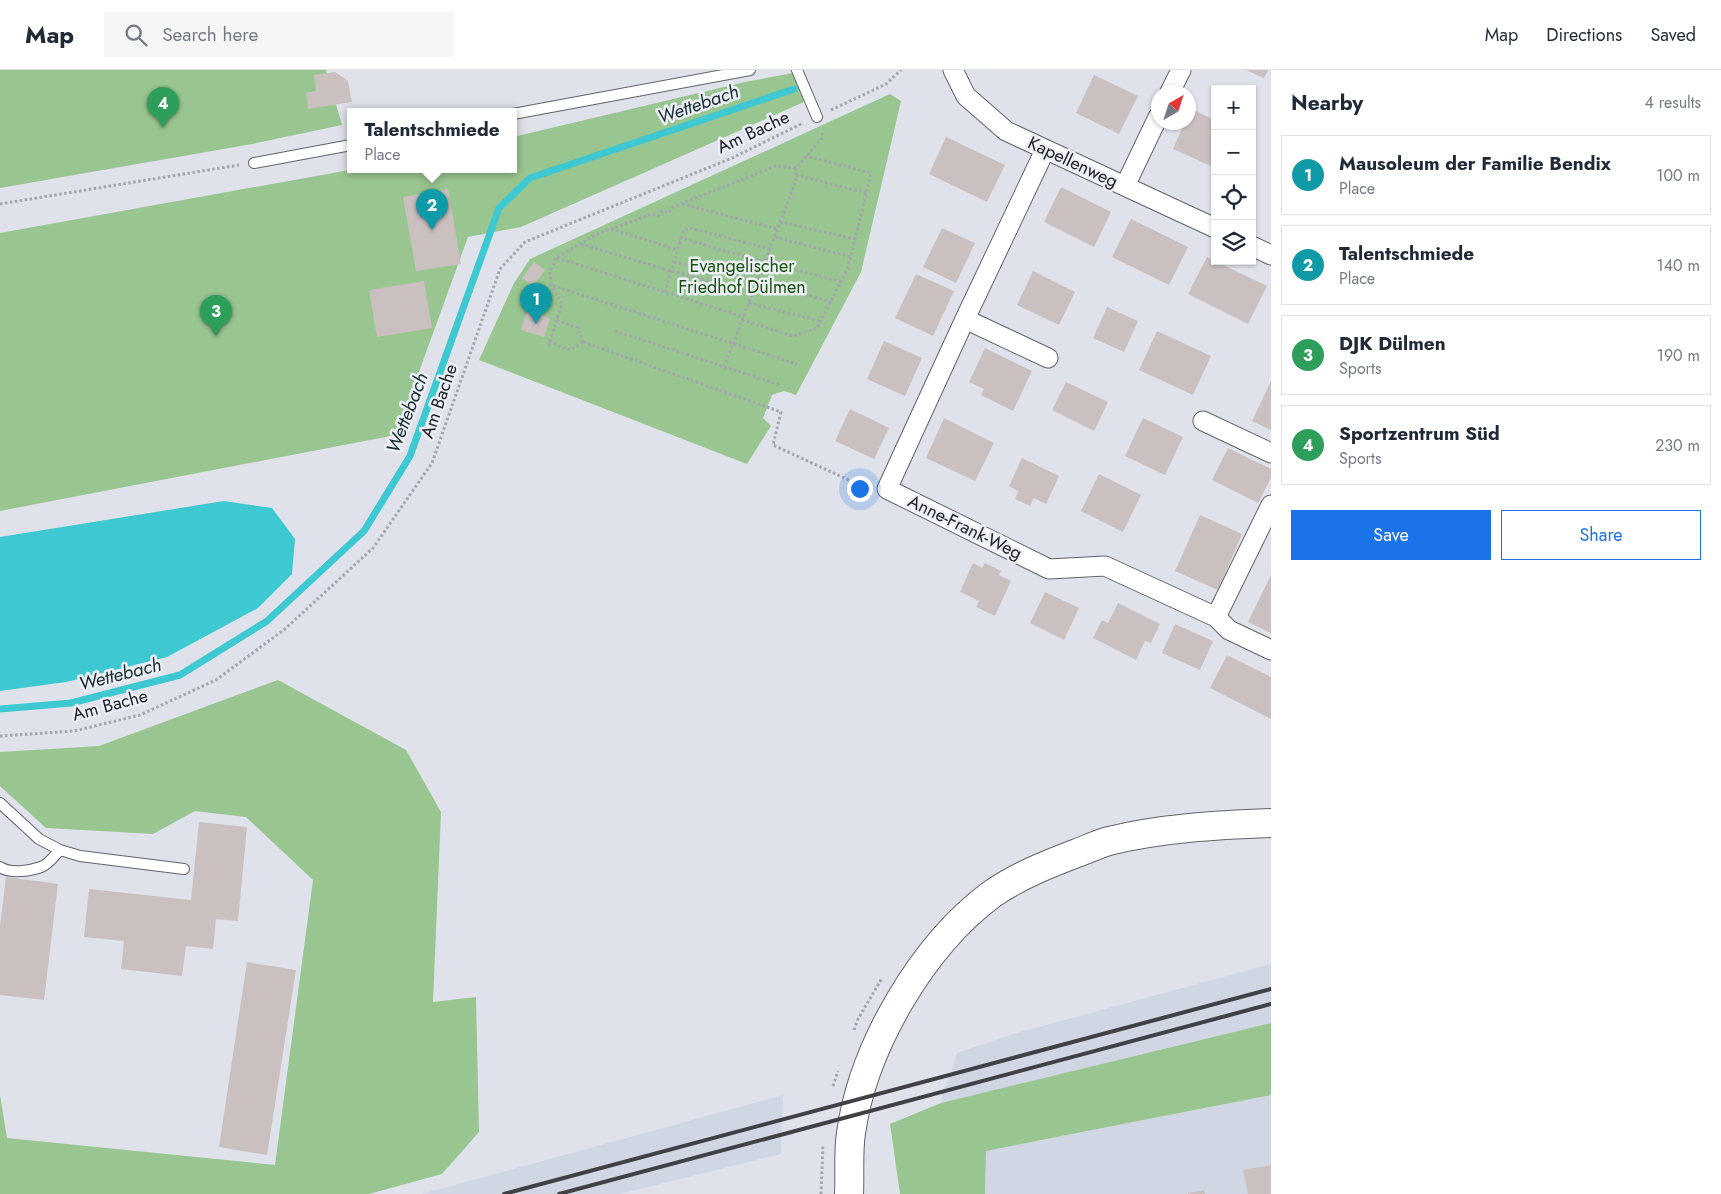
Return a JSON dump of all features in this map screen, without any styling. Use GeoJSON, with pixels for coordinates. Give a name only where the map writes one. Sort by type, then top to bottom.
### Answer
{"type":"FeatureCollection","features":[{"type":"Feature","properties":{"kind":"street","name":"Kapellenweg"},"geometry":{"type":"LineString","coordinates":[[953,70],[966,96],[1006,131],[1211,226]]}},
{"type":"Feature","properties":{"kind":"street"},"geometry":{"type":"LineString","coordinates":[[1174,85],[1181,70]]}},
{"type":"Feature","properties":{"kind":"street"},"geometry":{"type":"LineString","coordinates":[[1125,186],[1152,130]]}},
{"type":"Feature","properties":{"kind":"street","name":"Anne-Frank-Weg"},"geometry":{"type":"LineString","coordinates":[[1046,150],[965,319],[887,489],[1049,569],[1104,566],[1216,617],[1229,630],[1271,650]]}},
{"type":"Feature","properties":{"kind":"street"},"geometry":{"type":"LineString","coordinates":[[1256,248],[1271,255]]}},
{"type":"Feature","properties":{"kind":"street"},"geometry":{"type":"LineString","coordinates":[[965,319],[1048,358]]}},
{"type":"Feature","properties":{"kind":"street"},"geometry":{"type":"LineString","coordinates":[[1203,421],[1271,453]]}},
{"type":"Feature","properties":{"kind":"street"},"geometry":{"type":"LineString","coordinates":[[1216,617],[1271,506]]}},
{"type":"Feature","properties":{"kind":"street"},"geometry":{"type":"LineString","coordinates":[[849,1194],[851,1134],[865,1074],[882,1032],[916,975],[950,931],[992,894],[1026,874],[1108,841],[1155,832],[1216,825],[1271,823]]}},
{"type":"Feature","properties":{"kind":"lane"},"geometry":{"type":"LineString","coordinates":[[517,113],[750,70]]}},
{"type":"Feature","properties":{"kind":"lane"},"geometry":{"type":"LineString","coordinates":[[797,70],[817,117]]}},
{"type":"Feature","properties":{"kind":"lane"},"geometry":{"type":"LineString","coordinates":[[254,163],[347,146]]}},
{"type":"Feature","properties":{"kind":"lane"},"geometry":{"type":"LineString","coordinates":[[0,804],[39,839],[60,850],[80,856],[184,870]]}},
{"type":"Feature","properties":{"kind":"lane"},"geometry":{"type":"LineString","coordinates":[[0,867],[22,871],[41,867],[60,850]]}},
{"type":"Feature","properties":{"kind":"path","name":"Am Bache"},"geometry":{"type":"LineString","coordinates":[[0,736],[74,731],[140,715],[216,680],[285,629],[373,548],[432,463],[500,269],[525,242],[732,158],[886,84],[901,70]]}},
{"type":"Feature","properties":{"kind":"path"},"geometry":{"type":"LineString","coordinates":[[724,367],[796,181],[796,168],[823,137],[817,117]]}},
{"type":"Feature","properties":{"kind":"path"},"geometry":{"type":"LineString","coordinates":[[556,258],[665,292],[793,336],[816,328],[848,268],[871,173],[806,156]]}},
{"type":"Feature","properties":{"kind":"path"},"geometry":{"type":"LineString","coordinates":[[0,204],[254,163]]}},
{"type":"Feature","properties":{"kind":"path"},"geometry":{"type":"LineString","coordinates":[[583,342],[570,350],[549,344],[562,304],[551,285],[550,272],[556,258],[595,235],[652,214],[659,216],[662,210],[669,213],[673,207],[776,166],[796,168]]}},
{"type":"Feature","properties":{"kind":"path"},"geometry":{"type":"LineString","coordinates":[[796,175],[866,193]]}},
{"type":"Feature","properties":{"kind":"path"},"geometry":{"type":"LineString","coordinates":[[682,204],[778,230]]}},
{"type":"Feature","properties":{"kind":"path"},"geometry":{"type":"LineString","coordinates":[[780,222],[855,239]]}},
{"type":"Feature","properties":{"kind":"path"},"geometry":{"type":"LineString","coordinates":[[665,292],[684,230],[690,228],[770,249]]}},
{"type":"Feature","properties":{"kind":"path"},"geometry":{"type":"LineString","coordinates":[[611,229],[678,250]]}},
{"type":"Feature","properties":{"kind":"path"},"geometry":{"type":"LineString","coordinates":[[775,237],[851,257]]}},
{"type":"Feature","properties":{"kind":"path"},"geometry":{"type":"LineString","coordinates":[[681,238],[842,282]]}},
{"type":"Feature","properties":{"kind":"path"},"geometry":{"type":"LineString","coordinates":[[580,244],[671,271],[753,292]]}},
{"type":"Feature","properties":{"kind":"path"},"geometry":{"type":"LineString","coordinates":[[674,262],[831,302]]}},
{"type":"Feature","properties":{"kind":"path"},"geometry":{"type":"LineString","coordinates":[[551,285],[797,364]]}},
{"type":"Feature","properties":{"kind":"path"},"geometry":{"type":"LineString","coordinates":[[749,303],[820,321]]}},
{"type":"Feature","properties":{"kind":"path"},"geometry":{"type":"LineString","coordinates":[[557,320],[578,328],[583,342]]}},
{"type":"Feature","properties":{"kind":"path"},"geometry":{"type":"LineString","coordinates":[[615,331],[780,385]]}},
{"type":"Feature","properties":{"kind":"path"},"geometry":{"type":"LineString","coordinates":[[583,342],[781,412],[774,445],[877,493],[887,489]]}},
{"type":"Feature","properties":{"kind":"shaded area"},"geometry":{"type":"Polygon","coordinates":[[[1271,964],[1271,1023],[941,1103],[942,1092],[950,1077],[957,1053],[1013,1034],[1271,964]]]}},
{"type":"Feature","properties":{"kind":"shaded area"},"geometry":{"type":"Polygon","coordinates":[[[783,1095],[781,1154],[620,1194],[422,1194],[783,1095]]]}},
{"type":"Feature","properties":{"kind":"shaded area"},"geometry":{"type":"Polygon","coordinates":[[[1271,1095],[1271,1194],[985,1194],[986,1151],[1271,1095]]]}},
{"type":"Feature","properties":{"kind":"green space"},"geometry":{"type":"Polygon","coordinates":[[[0,70],[326,70],[342,125],[252,144],[0,188],[0,70]]]}},
{"type":"Feature","properties":{"kind":"green space"},"geometry":{"type":"Polygon","coordinates":[[[793,73],[804,102],[521,227],[468,237],[396,435],[0,511],[0,233],[347,170],[347,173],[517,173],[517,136],[745,82],[793,73]]]}},
{"type":"Feature","properties":{"kind":"green space","name":"Evangelischer Friedhof Dülmen"},"geometry":{"type":"Polygon","coordinates":[[[890,94],[901,101],[861,272],[796,395],[784,391],[772,395],[763,418],[771,426],[747,464],[479,360],[514,283],[530,259],[890,94]]]}},
{"type":"Feature","properties":{"kind":"green space"},"geometry":{"type":"Polygon","coordinates":[[[278,680],[406,750],[441,812],[433,1002],[476,997],[479,1132],[442,1174],[369,1194],[0,1194],[0,1095],[7,1138],[275,1165],[313,880],[246,817],[195,811],[153,834],[46,828],[0,786],[0,752],[99,746],[278,680]]]}},
{"type":"Feature","properties":{"kind":"green space"},"geometry":{"type":"Polygon","coordinates":[[[1271,1023],[1271,1095],[986,1151],[985,1194],[900,1194],[890,1124],[941,1103],[1271,1023]]]}},
{"type":"Feature","properties":{"kind":"water"},"geometry":{"type":"Polygon","coordinates":[[[224,501],[272,508],[295,539],[292,574],[258,608],[167,657],[66,682],[0,691],[0,537],[224,501]]]}},
{"type":"Feature","properties":{"kind":"building"},"geometry":{"type":"Polygon","coordinates":[[[1246,70],[1268,70],[1264,78],[1246,70]]]}},
{"type":"Feature","properties":{"kind":"building"},"geometry":{"type":"Polygon","coordinates":[[[335,72],[348,81],[352,102],[308,109],[306,93],[316,91],[314,75],[335,72]]]}},
{"type":"Feature","properties":{"kind":"building"},"geometry":{"type":"Polygon","coordinates":[[[1094,75],[1138,96],[1119,134],[1076,113],[1094,75]]]}},
{"type":"Feature","properties":{"kind":"building"},"geometry":{"type":"Polygon","coordinates":[[[1196,111],[1211,118],[1211,166],[1173,149],[1181,130],[1196,130],[1196,111]]]}},
{"type":"Feature","properties":{"kind":"building"},"geometry":{"type":"Polygon","coordinates":[[[946,137],[1005,165],[987,202],[929,174],[946,137]]]}},
{"type":"Feature","properties":{"kind":"building"},"geometry":{"type":"Polygon","coordinates":[[[1061,187],[1111,212],[1094,247],[1044,222],[1061,187]]]}},
{"type":"Feature","properties":{"kind":"building"},"geometry":{"type":"Polygon","coordinates":[[[448,189],[461,264],[416,271],[403,197],[448,189]]]}},
{"type":"Feature","properties":{"kind":"building"},"geometry":{"type":"Polygon","coordinates":[[[1131,219],[1188,247],[1169,285],[1112,257],[1131,219]]]}},
{"type":"Feature","properties":{"kind":"building"},"geometry":{"type":"Polygon","coordinates":[[[942,228],[975,243],[956,283],[923,267],[942,228]]]}},
{"type":"Feature","properties":{"kind":"building"},"geometry":{"type":"Polygon","coordinates":[[[1207,257],[1211,259],[1211,265],[1224,265],[1267,286],[1248,324],[1188,294],[1207,257]]]}},
{"type":"Feature","properties":{"kind":"building"},"geometry":{"type":"Polygon","coordinates":[[[534,262],[545,270],[533,286],[522,278],[534,262]]]}},
{"type":"Feature","properties":{"kind":"building"},"geometry":{"type":"Polygon","coordinates":[[[1033,271],[1075,292],[1059,325],[1017,305],[1033,271]]]}},
{"type":"Feature","properties":{"kind":"building"},"geometry":{"type":"Polygon","coordinates":[[[916,274],[954,291],[933,336],[895,318],[916,274]]]}},
{"type":"Feature","properties":{"kind":"building"},"geometry":{"type":"Polygon","coordinates":[[[424,281],[432,328],[377,337],[369,290],[424,281]]]}},
{"type":"Feature","properties":{"kind":"building"},"geometry":{"type":"Polygon","coordinates":[[[1107,307],[1138,321],[1124,352],[1093,338],[1107,307]]]}},
{"type":"Feature","properties":{"kind":"building"},"geometry":{"type":"Polygon","coordinates":[[[527,310],[550,318],[544,337],[521,330],[527,310]]]}},
{"type":"Feature","properties":{"kind":"building"},"geometry":{"type":"Polygon","coordinates":[[[1157,331],[1211,356],[1193,395],[1139,370],[1157,331]]]}},
{"type":"Feature","properties":{"kind":"building"},"geometry":{"type":"Polygon","coordinates":[[[884,341],[922,358],[905,396],[867,379],[884,341]]]}},
{"type":"Feature","properties":{"kind":"building"},"geometry":{"type":"Polygon","coordinates":[[[985,348],[1032,371],[1013,411],[981,395],[984,389],[969,382],[985,348]]]}},
{"type":"Feature","properties":{"kind":"building"},"geometry":{"type":"Polygon","coordinates":[[[1271,381],[1271,430],[1252,421],[1271,381]]]}},
{"type":"Feature","properties":{"kind":"building"},"geometry":{"type":"Polygon","coordinates":[[[1066,382],[1108,402],[1094,431],[1052,410],[1066,382]]]}},
{"type":"Feature","properties":{"kind":"building"},"geometry":{"type":"Polygon","coordinates":[[[850,409],[889,428],[874,459],[835,441],[850,409]]]}},
{"type":"Feature","properties":{"kind":"building"},"geometry":{"type":"Polygon","coordinates":[[[944,418],[994,443],[975,481],[926,458],[944,418]]]}},
{"type":"Feature","properties":{"kind":"building"},"geometry":{"type":"Polygon","coordinates":[[[1143,418],[1183,437],[1165,475],[1125,456],[1143,418]]]}},
{"type":"Feature","properties":{"kind":"building"},"geometry":{"type":"Polygon","coordinates":[[[1228,448],[1271,469],[1271,478],[1258,503],[1212,480],[1228,448]]]}},
{"type":"Feature","properties":{"kind":"building"},"geometry":{"type":"Polygon","coordinates":[[[1022,458],[1059,476],[1046,504],[1034,498],[1030,506],[1015,499],[1018,491],[1009,486],[1022,458]]]}},
{"type":"Feature","properties":{"kind":"building"},"geometry":{"type":"Polygon","coordinates":[[[1099,474],[1141,495],[1123,532],[1081,511],[1099,474]]]}},
{"type":"Feature","properties":{"kind":"building"},"geometry":{"type":"Polygon","coordinates":[[[1200,515],[1242,534],[1218,590],[1175,571],[1200,515]]]}},
{"type":"Feature","properties":{"kind":"building"},"geometry":{"type":"Polygon","coordinates":[[[973,563],[982,568],[985,563],[1001,571],[999,575],[1011,581],[995,616],[976,607],[979,601],[960,592],[973,563]]]}},
{"type":"Feature","properties":{"kind":"building"},"geometry":{"type":"Polygon","coordinates":[[[1271,575],[1271,633],[1248,622],[1271,575]]]}},
{"type":"Feature","properties":{"kind":"building"},"geometry":{"type":"Polygon","coordinates":[[[1045,592],[1079,608],[1064,640],[1030,623],[1045,592]]]}},
{"type":"Feature","properties":{"kind":"building"},"geometry":{"type":"Polygon","coordinates":[[[1118,603],[1160,624],[1151,643],[1145,641],[1136,660],[1093,638],[1102,620],[1108,623],[1118,603]]]}},
{"type":"Feature","properties":{"kind":"building"},"geometry":{"type":"Polygon","coordinates":[[[1175,624],[1213,641],[1200,670],[1162,653],[1175,624]]]}},
{"type":"Feature","properties":{"kind":"building"},"geometry":{"type":"Polygon","coordinates":[[[1227,655],[1271,677],[1271,719],[1210,688],[1227,655]]]}},
{"type":"Feature","properties":{"kind":"building"},"geometry":{"type":"Polygon","coordinates":[[[199,822],[247,827],[238,921],[216,919],[213,949],[186,946],[182,976],[121,969],[124,941],[84,937],[89,889],[191,900],[199,822]]]}},
{"type":"Feature","properties":{"kind":"building"},"geometry":{"type":"Polygon","coordinates":[[[6,877],[58,884],[44,1000],[0,995],[0,926],[6,877]]]}},
{"type":"Feature","properties":{"kind":"building"},"geometry":{"type":"Polygon","coordinates":[[[247,962],[296,970],[267,1155],[219,1147],[247,962]]]}},
{"type":"Feature","properties":{"kind":"building"},"geometry":{"type":"Polygon","coordinates":[[[1271,1165],[1271,1194],[1248,1194],[1243,1170],[1271,1165]]]}},
{"type":"Feature","properties":{"kind":"building"},"geometry":{"type":"Polygon","coordinates":[[[1204,1190],[1205,1194],[1188,1194],[1188,1193],[1204,1190]]]}},
{"type":"Feature","properties":{"kind":"waterway","name":"Wettebach"},"geometry":{"type":"LineString","coordinates":[[0,709],[71,703],[180,675],[267,621],[364,531],[410,456],[499,208],[530,178],[794,89]]}},
{"type":"Feature","properties":{"kind":"railway"},"geometry":{"type":"LineString","coordinates":[[504,1194],[1271,989]]}},
{"type":"Feature","properties":{"kind":"railway"},"geometry":{"type":"LineString","coordinates":[[559,1194],[1271,1004]]}},
{"type":"Feature","properties":{"kind":"place","name":"Sportzentrum Süd"},"geometry":{"type":"Point","coordinates":[163,128]}},
{"type":"Feature","properties":{"kind":"place","name":"Talentschmiede"},"geometry":{"type":"Point","coordinates":[432,230]}},
{"type":"Feature","properties":{"kind":"place","name":"Mausoleum der Familie Bendix"},"geometry":{"type":"Point","coordinates":[536,324]}},
{"type":"Feature","properties":{"kind":"place","name":"DJK Dülmen"},"geometry":{"type":"Point","coordinates":[216,336]}}]}
